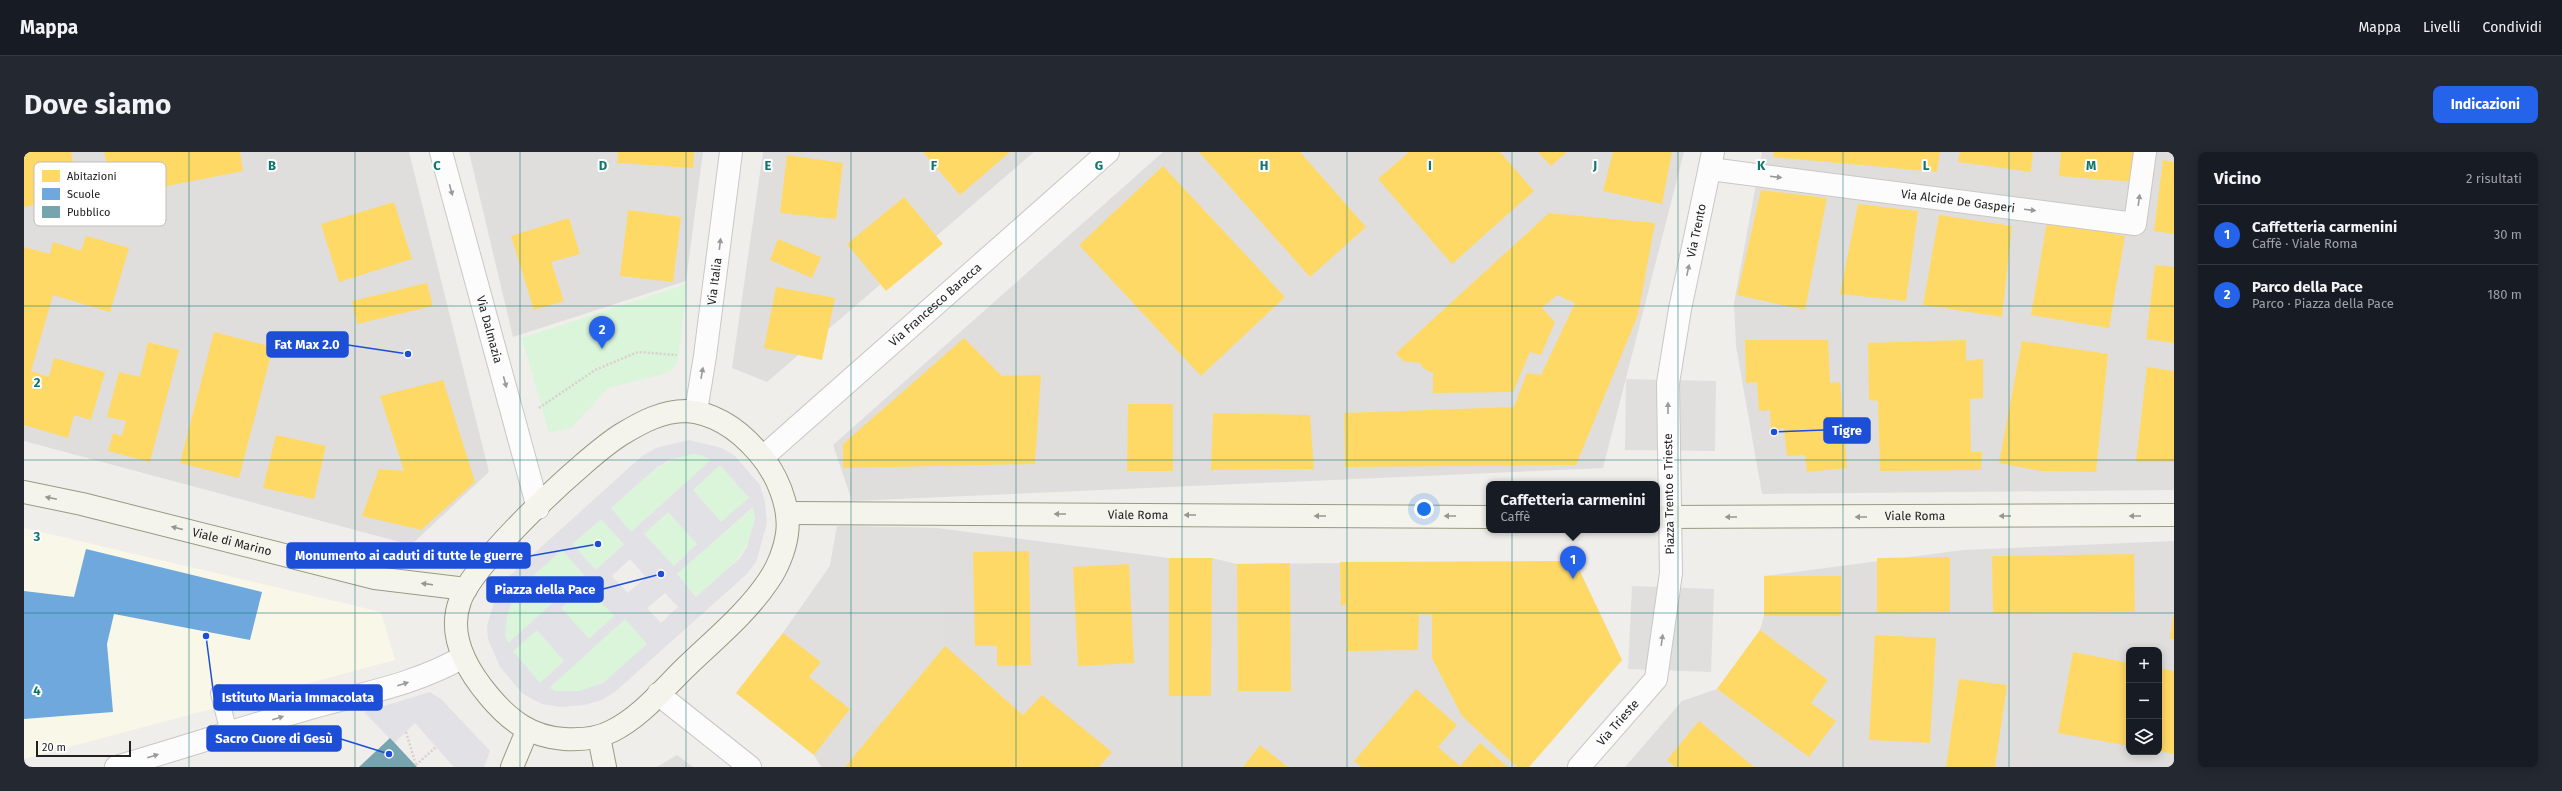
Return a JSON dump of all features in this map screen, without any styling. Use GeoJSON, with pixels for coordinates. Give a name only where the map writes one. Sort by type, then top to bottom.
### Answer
{"type":"FeatureCollection","features":[{"type":"Feature","properties":{"kind":"street","name":"Via Dalmazia"},"geometry":{"type":"LineString","coordinates":[[441,152],[538,508]]}},
{"type":"Feature","properties":{"kind":"street","name":"Via Italia"},"geometry":{"type":"LineString","coordinates":[[696,411],[705,356],[731,152]]}},
{"type":"Feature","properties":{"kind":"street","name":"Via Francesco Baracca"},"geometry":{"type":"LineString","coordinates":[[763,457],[1108,152]]}},
{"type":"Feature","properties":{"kind":"street","name":"Via Alcide De Gasperi"},"geometry":{"type":"LineString","coordinates":[[1711,160],[2135,224],[2145,152]]}},
{"type":"Feature","properties":{"kind":"street","name":"Via Trento"},"geometry":{"type":"LineString","coordinates":[[1680,309],[1711,160]]}},
{"type":"Feature","properties":{"kind":"street","name":"Piazza Trento e Trieste"},"geometry":{"type":"LineString","coordinates":[[1656,679],[1671,574],[1663,517],[1668,383],[1680,309]]}},
{"type":"Feature","properties":{"kind":"street"},"geometry":{"type":"LineString","coordinates":[[676,411],[696,411],[725,423],[763,457],[772,471],[788,513],[786,542],[771,578],[748,606],[658,694],[625,723],[599,737],[584,739],[560,739],[527,731],[510,719],[475,679],[463,657],[455,624],[460,601],[466,588],[486,561],[538,508],[590,459],[619,436],[659,415],[676,411]]}},
{"type":"Feature","properties":{"kind":"street","name":"Viale di Marino"},"geometry":{"type":"LineString","coordinates":[[24,492],[82,504],[375,578],[466,588]]}},
{"type":"Feature","properties":{"kind":"street","name":"Viale Roma"},"geometry":{"type":"LineString","coordinates":[[788,513],[1486,517]]}},
{"type":"Feature","properties":{"kind":"street","name":"Viale Roma"},"geometry":{"type":"LineString","coordinates":[[1663,517],[2174,515]]}},
{"type":"Feature","properties":{"kind":"street"},"geometry":{"type":"LineString","coordinates":[[116,767],[314,707],[394,686],[425,676],[463,657]]}},
{"type":"Feature","properties":{"kind":"street","name":"Via Trieste"},"geometry":{"type":"LineString","coordinates":[[1579,767],[1656,679]]}},
{"type":"Feature","properties":{"kind":"street"},"geometry":{"type":"LineString","coordinates":[[658,694],[750,767]]}},
{"type":"Feature","properties":{"kind":"street"},"geometry":{"type":"LineString","coordinates":[[512,767],[527,731]]}},
{"type":"Feature","properties":{"kind":"street"},"geometry":{"type":"LineString","coordinates":[[599,737],[605,767]]}},
{"type":"Feature","properties":{"kind":"lane"},"geometry":{"type":"LineString","coordinates":[[220,693],[229,733]]}},
{"type":"Feature","properties":{"kind":"path"},"geometry":{"type":"LineString","coordinates":[[516,424],[595,370],[638,352],[705,356]]}},
{"type":"Feature","properties":{"kind":"path"},"geometry":{"type":"LineString","coordinates":[[406,732],[416,765]]}},
{"type":"Feature","properties":{"kind":"path"},"geometry":{"type":"LineString","coordinates":[[416,765],[436,747]]}},
{"type":"Feature","properties":{"kind":"path"},"geometry":{"type":"LineString","coordinates":[[416,765],[421,767]]}},
{"type":"Feature","properties":{"kind":"shaded area"},"geometry":{"type":"Polygon","coordinates":[[[24,152],[409,152],[489,472],[411,545],[24,441],[24,152]]]}},
{"type":"Feature","properties":{"kind":"shaded area"},"geometry":{"type":"Polygon","coordinates":[[[469,152],[703,152],[686,281],[513,337],[469,152]]]}},
{"type":"Feature","properties":{"kind":"shaded area"},"geometry":{"type":"Polygon","coordinates":[[[763,152],[1034,152],[767,382],[732,368],[763,152]]]}},
{"type":"Feature","properties":{"kind":"shaded area"},"geometry":{"type":"Polygon","coordinates":[[[1163,152],[1684,152],[1603,468],[852,501],[833,445],[1163,152]]]}},
{"type":"Feature","properties":{"kind":"shaded area"},"geometry":{"type":"Polygon","coordinates":[[[1762,152],[2174,152],[2174,490],[1762,494],[1736,346],[1734,303],[1762,152]]]}},
{"type":"Feature","properties":{"kind":"shaded area"},"geometry":{"type":"Polygon","coordinates":[[[1626,379],[1716,381],[1715,451],[1625,450],[1626,379]]]}},
{"type":"Feature","properties":{"kind":"shaded area"},"geometry":{"type":"Polygon","coordinates":[[[689,440],[722,448],[735,456],[760,485],[765,502],[767,523],[756,562],[748,573],[616,691],[602,700],[584,705],[561,707],[542,704],[523,694],[500,667],[488,639],[487,626],[497,592],[507,578],[642,456],[656,448],[689,440]],[[693,454],[669,460],[656,468],[611,508],[631,532],[711,460],[701,455],[693,454]],[[720,465],[693,490],[721,522],[749,498],[720,465]],[[753,507],[677,574],[696,597],[740,558],[747,547],[755,518],[753,507]],[[668,512],[644,534],[674,566],[697,544],[668,512]],[[601,519],[572,544],[596,570],[624,544],[601,519]],[[562,550],[518,589],[508,612],[505,635],[508,643],[584,575],[562,550]],[[630,559],[612,576],[628,593],[646,577],[630,559]],[[586,586],[561,608],[589,639],[614,616],[586,586]],[[665,593],[647,608],[661,623],[678,607],[665,593]],[[625,619],[549,688],[556,691],[579,691],[603,683],[647,644],[625,619]],[[537,630],[513,651],[540,683],[564,661],[537,630]]]}},
{"type":"Feature","properties":{"kind":"shaded area"},"geometry":{"type":"Polygon","coordinates":[[[837,526],[937,528],[1169,558],[1212,558],[1237,564],[1575,561],[1622,660],[1529,767],[821,767],[814,755],[736,693],[783,633],[830,566],[837,526]]]}},
{"type":"Feature","properties":{"kind":"shaded area"},"geometry":{"type":"Polygon","coordinates":[[[837,526],[937,528],[945,646],[878,726],[809,677],[820,662],[783,633],[830,566],[837,526]]]}},
{"type":"Feature","properties":{"kind":"shaded area"},"geometry":{"type":"Polygon","coordinates":[[[24,528],[381,612],[395,660],[24,759],[24,528]]]}},
{"type":"Feature","properties":{"kind":"shaded area"},"geometry":{"type":"Polygon","coordinates":[[[2174,541],[2174,767],[1625,767],[1682,701],[1717,689],[1760,630],[1764,616],[1764,576],[1963,550],[2174,541]]]}},
{"type":"Feature","properties":{"kind":"shaded area"},"geometry":{"type":"Polygon","coordinates":[[[1632,586],[1714,589],[1711,672],[1628,669],[1632,586]]]}},
{"type":"Feature","properties":{"kind":"shaded area"},"geometry":{"type":"Polygon","coordinates":[[[430,692],[441,699],[490,751],[484,767],[454,767],[415,723],[394,743],[364,712],[430,692]]]}},
{"type":"Feature","properties":{"kind":"shaded area"},"geometry":{"type":"Polygon","coordinates":[[[677,755],[693,767],[657,767],[677,755]]]}},
{"type":"Feature","properties":{"kind":"green space"},"geometry":{"type":"Polygon","coordinates":[[[687,284],[678,360],[674,368],[666,373],[608,388],[571,428],[549,433],[522,338],[687,284]]]}},
{"type":"Feature","properties":{"kind":"green space"},"geometry":{"type":"Polygon","coordinates":[[[693,454],[701,455],[711,460],[631,532],[610,508],[638,483],[658,468],[680,457],[693,454]]]}},
{"type":"Feature","properties":{"kind":"green space"},"geometry":{"type":"Polygon","coordinates":[[[720,465],[749,498],[721,523],[693,490],[720,465]]]}},
{"type":"Feature","properties":{"kind":"green space"},"geometry":{"type":"Polygon","coordinates":[[[754,507],[754,522],[751,535],[745,547],[728,569],[697,597],[677,574],[754,507]]]}},
{"type":"Feature","properties":{"kind":"green space"},"geometry":{"type":"Polygon","coordinates":[[[668,512],[697,544],[673,566],[644,534],[668,512]]]}},
{"type":"Feature","properties":{"kind":"green space"},"geometry":{"type":"Polygon","coordinates":[[[601,519],[624,544],[596,570],[572,544],[601,519]]]}},
{"type":"Feature","properties":{"kind":"green space"},"geometry":{"type":"Polygon","coordinates":[[[562,550],[584,575],[508,643],[505,628],[506,614],[511,602],[529,579],[562,550]]]}},
{"type":"Feature","properties":{"kind":"green space"},"geometry":{"type":"Polygon","coordinates":[[[586,586],[614,616],[589,639],[561,608],[586,586]]]}},
{"type":"Feature","properties":{"kind":"green space"},"geometry":{"type":"Polygon","coordinates":[[[625,619],[647,644],[626,664],[603,682],[577,692],[563,692],[548,688],[625,619]]]}},
{"type":"Feature","properties":{"kind":"green space"},"geometry":{"type":"Polygon","coordinates":[[[537,630],[564,661],[540,683],[513,651],[537,630]]]}},
{"type":"Feature","properties":{"kind":"building: Abitazioni"},"geometry":{"type":"Polygon","coordinates":[[[24,152],[71,152],[73,162],[34,162],[34,205],[24,207],[24,152]]]}},
{"type":"Feature","properties":{"kind":"building: Abitazioni"},"geometry":{"type":"Polygon","coordinates":[[[104,152],[240,152],[243,171],[166,186],[166,162],[106,162],[104,152]]]}},
{"type":"Feature","properties":{"kind":"building: Abitazioni"},"geometry":{"type":"Polygon","coordinates":[[[618,152],[694,152],[693,168],[617,163],[618,152]]]}},
{"type":"Feature","properties":{"kind":"building: Abitazioni"},"geometry":{"type":"Polygon","coordinates":[[[923,152],[1010,152],[960,195],[923,152]]]}},
{"type":"Feature","properties":{"kind":"building: Abitazioni"},"geometry":{"type":"Polygon","coordinates":[[[1199,152],[1300,152],[1366,227],[1310,277],[1199,152]]]}},
{"type":"Feature","properties":{"kind":"building: Abitazioni"},"geometry":{"type":"Polygon","coordinates":[[[1409,152],[1500,152],[1534,191],[1452,264],[1378,179],[1409,152]]]}},
{"type":"Feature","properties":{"kind":"building: Abitazioni"},"geometry":{"type":"Polygon","coordinates":[[[1538,152],[1567,152],[1551,166],[1538,152]]]}},
{"type":"Feature","properties":{"kind":"building: Abitazioni"},"geometry":{"type":"Polygon","coordinates":[[[1613,152],[1672,152],[1662,204],[1603,191],[1613,152]]]}},
{"type":"Feature","properties":{"kind":"building: Abitazioni"},"geometry":{"type":"Polygon","coordinates":[[[1774,152],[1940,152],[1937,172],[1773,157],[1774,152]]]}},
{"type":"Feature","properties":{"kind":"building: Abitazioni"},"geometry":{"type":"Polygon","coordinates":[[[1960,152],[2033,152],[2031,172],[1958,162],[1960,152]]]}},
{"type":"Feature","properties":{"kind":"building: Abitazioni"},"geometry":{"type":"Polygon","coordinates":[[[2061,152],[2135,152],[2133,182],[2059,176],[2061,152]]]}},
{"type":"Feature","properties":{"kind":"building: Abitazioni"},"geometry":{"type":"Polygon","coordinates":[[[787,155],[843,163],[836,219],[780,213],[787,155]]]}},
{"type":"Feature","properties":{"kind":"building: Abitazioni"},"geometry":{"type":"Polygon","coordinates":[[[2163,160],[2174,162],[2174,234],[2154,231],[2163,160]]]}},
{"type":"Feature","properties":{"kind":"building: Abitazioni"},"geometry":{"type":"Polygon","coordinates":[[[1163,166],[1285,297],[1201,376],[1079,245],[1163,166]]]}},
{"type":"Feature","properties":{"kind":"building: Abitazioni"},"geometry":{"type":"Polygon","coordinates":[[[1761,190],[1827,198],[1805,310],[1737,295],[1761,190]]]}},
{"type":"Feature","properties":{"kind":"building: Abitazioni"},"geometry":{"type":"Polygon","coordinates":[[[904,197],[943,244],[886,291],[847,244],[904,197]]]}},
{"type":"Feature","properties":{"kind":"building: Abitazioni"},"geometry":{"type":"Polygon","coordinates":[[[394,202],[412,259],[339,282],[321,224],[394,202]]]}},
{"type":"Feature","properties":{"kind":"building: Abitazioni"},"geometry":{"type":"Polygon","coordinates":[[[1858,204],[1918,211],[1906,301],[1840,294],[1858,204]]]}},
{"type":"Feature","properties":{"kind":"building: Abitazioni"},"geometry":{"type":"Polygon","coordinates":[[[628,210],[681,217],[673,282],[620,276],[628,210]]]}},
{"type":"Feature","properties":{"kind":"building: Abitazioni"},"geometry":{"type":"Polygon","coordinates":[[[1549,213],[1655,223],[1638,315],[1576,465],[1345,467],[1344,413],[1514,407],[1527,373],[1541,375],[1575,303],[1557,295],[1542,308],[1555,322],[1541,355],[1530,352],[1513,392],[1433,393],[1433,373],[1423,368],[1420,363],[1403,361],[1396,353],[1549,213]]]}},
{"type":"Feature","properties":{"kind":"building: Abitazioni"},"geometry":{"type":"Polygon","coordinates":[[[1939,215],[2012,226],[2002,317],[1923,305],[1939,215]]]}},
{"type":"Feature","properties":{"kind":"building: Abitazioni"},"geometry":{"type":"Polygon","coordinates":[[[569,218],[580,254],[551,262],[564,301],[534,310],[511,236],[569,218]]]}},
{"type":"Feature","properties":{"kind":"building: Abitazioni"},"geometry":{"type":"Polygon","coordinates":[[[2047,222],[2125,236],[2109,328],[2031,315],[2047,222]]]}},
{"type":"Feature","properties":{"kind":"building: Abitazioni"},"geometry":{"type":"Polygon","coordinates":[[[86,236],[129,248],[110,312],[53,295],[31,371],[49,377],[54,358],[105,372],[91,420],[74,415],[68,438],[24,425],[24,247],[50,254],[53,242],[81,251],[86,236]]]}},
{"type":"Feature","properties":{"kind":"building: Abitazioni"},"geometry":{"type":"Polygon","coordinates":[[[778,239],[821,257],[812,278],[770,260],[778,239]]]}},
{"type":"Feature","properties":{"kind":"building: Abitazioni"},"geometry":{"type":"Polygon","coordinates":[[[2155,265],[2174,267],[2174,343],[2146,339],[2155,265]]]}},
{"type":"Feature","properties":{"kind":"building: Abitazioni"},"geometry":{"type":"Polygon","coordinates":[[[427,283],[433,306],[357,324],[352,301],[427,283]]]}},
{"type":"Feature","properties":{"kind":"building: Abitazioni"},"geometry":{"type":"Polygon","coordinates":[[[776,287],[835,298],[822,360],[764,348],[776,287]]]}},
{"type":"Feature","properties":{"kind":"building: Abitazioni"},"geometry":{"type":"Polygon","coordinates":[[[214,332],[273,347],[239,478],[180,463],[214,332]]]}},
{"type":"Feature","properties":{"kind":"building: Abitazioni"},"geometry":{"type":"Polygon","coordinates":[[[964,338],[1002,376],[1041,375],[1035,464],[843,468],[843,444],[964,338]]]}},
{"type":"Feature","properties":{"kind":"building: Abitazioni"},"geometry":{"type":"Polygon","coordinates":[[[1745,340],[1828,340],[1830,383],[1840,382],[1847,468],[1807,472],[1805,455],[1787,456],[1784,428],[1771,430],[1770,410],[1759,411],[1757,382],[1746,383],[1745,340]]]}},
{"type":"Feature","properties":{"kind":"building: Abitazioni"},"geometry":{"type":"Polygon","coordinates":[[[1966,340],[1966,361],[1983,359],[1983,398],[1970,399],[1971,452],[1982,452],[1981,470],[1880,471],[1878,401],[1869,400],[1868,343],[1966,340]]]}},
{"type":"Feature","properties":{"kind":"building: Abitazioni"},"geometry":{"type":"Polygon","coordinates":[[[2022,341],[2108,354],[2096,472],[2041,471],[1999,463],[2022,341]]]}},
{"type":"Feature","properties":{"kind":"building: Abitazioni"},"geometry":{"type":"Polygon","coordinates":[[[148,342],[179,350],[150,462],[108,451],[113,433],[122,436],[126,421],[107,417],[119,372],[140,377],[148,342]]]}},
{"type":"Feature","properties":{"kind":"building: Abitazioni"},"geometry":{"type":"Polygon","coordinates":[[[2147,367],[2174,371],[2174,462],[2136,462],[2147,367]]]}},
{"type":"Feature","properties":{"kind":"building: Abitazioni"},"geometry":{"type":"Polygon","coordinates":[[[443,380],[475,482],[421,530],[362,516],[379,469],[404,471],[380,396],[443,380]]]}},
{"type":"Feature","properties":{"kind":"building: Abitazioni"},"geometry":{"type":"Polygon","coordinates":[[[1128,404],[1173,404],[1173,471],[1127,471],[1128,404]]]}},
{"type":"Feature","properties":{"kind":"building: Abitazioni"},"geometry":{"type":"Polygon","coordinates":[[[1213,413],[1310,415],[1314,469],[1211,470],[1213,413]]]}},
{"type":"Feature","properties":{"kind":"building: Abitazioni"},"geometry":{"type":"Polygon","coordinates":[[[276,435],[326,446],[314,499],[263,488],[276,435]]]}},
{"type":"Feature","properties":{"kind":"building: Abitazioni"},"geometry":{"type":"Polygon","coordinates":[[[1029,551],[1031,665],[997,666],[997,646],[975,646],[973,552],[1029,551]]]}},
{"type":"Feature","properties":{"kind":"building: Abitazioni"},"geometry":{"type":"Polygon","coordinates":[[[2134,554],[2135,612],[1993,613],[1992,556],[2134,554]]]}},
{"type":"Feature","properties":{"kind":"building: Abitazioni"},"geometry":{"type":"Polygon","coordinates":[[[1950,557],[1950,612],[1877,613],[1877,558],[1950,557]]]}},
{"type":"Feature","properties":{"kind":"building: Abitazioni"},"geometry":{"type":"Polygon","coordinates":[[[1169,558],[1212,558],[1211,696],[1169,696],[1169,558]]]}},
{"type":"Feature","properties":{"kind":"building: Abitazioni"},"geometry":{"type":"Polygon","coordinates":[[[1575,561],[1622,660],[1529,767],[1517,767],[1462,716],[1432,658],[1432,615],[1419,614],[1418,650],[1347,651],[1346,604],[1341,606],[1340,562],[1575,561]]]}},
{"type":"Feature","properties":{"kind":"building: Abitazioni"},"geometry":{"type":"Polygon","coordinates":[[[1290,563],[1291,691],[1238,691],[1237,564],[1290,563]]]}},
{"type":"Feature","properties":{"kind":"building: Abitazioni"},"geometry":{"type":"Polygon","coordinates":[[[1129,564],[1134,663],[1078,666],[1073,567],[1129,564]]]}},
{"type":"Feature","properties":{"kind":"building: Abitazioni"},"geometry":{"type":"Polygon","coordinates":[[[1764,576],[1841,576],[1841,616],[1764,616],[1764,576]]]}},
{"type":"Feature","properties":{"kind":"building: Abitazioni"},"geometry":{"type":"Polygon","coordinates":[[[2173,616],[2174,639],[2170,639],[2173,616]]]}},
{"type":"Feature","properties":{"kind":"building: Abitazioni"},"geometry":{"type":"Polygon","coordinates":[[[1760,630],[1828,680],[1811,703],[1836,721],[1809,757],[1717,689],[1760,630]]]}},
{"type":"Feature","properties":{"kind":"building: Abitazioni"},"geometry":{"type":"Polygon","coordinates":[[[783,633],[821,662],[809,677],[850,709],[814,755],[736,693],[783,633]]]}},
{"type":"Feature","properties":{"kind":"building: Abitazioni"},"geometry":{"type":"Polygon","coordinates":[[[1875,635],[1936,638],[1930,743],[1869,740],[1875,635]]]}},
{"type":"Feature","properties":{"kind":"building: Abitazioni"},"geometry":{"type":"Polygon","coordinates":[[[945,646],[1023,715],[1042,695],[1112,752],[1099,767],[845,767],[945,646]]]}},
{"type":"Feature","properties":{"kind":"building: Abitazioni"},"geometry":{"type":"Polygon","coordinates":[[[2073,652],[2126,662],[2126,745],[2058,733],[2073,652]]]}},
{"type":"Feature","properties":{"kind":"building: Abitazioni"},"geometry":{"type":"Polygon","coordinates":[[[2162,669],[2174,671],[2174,754],[2162,752],[2162,669]]]}},
{"type":"Feature","properties":{"kind":"building: Abitazioni"},"geometry":{"type":"Polygon","coordinates":[[[1959,679],[2007,685],[1995,767],[1946,767],[1959,679]]]}},
{"type":"Feature","properties":{"kind":"building: Abitazioni"},"geometry":{"type":"Polygon","coordinates":[[[1416,689],[1457,725],[1438,747],[1460,766],[1480,743],[1508,767],[1362,767],[1354,761],[1416,689]]]}},
{"type":"Feature","properties":{"kind":"building: Abitazioni"},"geometry":{"type":"Polygon","coordinates":[[[1699,721],[1754,767],[1675,767],[1667,760],[1699,721]]]}},
{"type":"Feature","properties":{"kind":"building: Abitazioni"},"geometry":{"type":"Polygon","coordinates":[[[1260,745],[1288,767],[1243,767],[1260,745]]]}},
{"type":"Feature","properties":{"kind":"building: Scuole"},"geometry":{"type":"Polygon","coordinates":[[[86,549],[262,592],[250,640],[114,614],[107,644],[113,712],[24,719],[24,591],[74,597],[86,549]]]}},
{"type":"Feature","properties":{"kind":"building: Pubblico"},"geometry":{"type":"Polygon","coordinates":[[[390,738],[417,767],[359,767],[389,739],[390,738]]]}},
{"type":"Feature","properties":{"kind":"place","name":"Parco della Pace"},"geometry":{"type":"Point","coordinates":[602,349]}},
{"type":"Feature","properties":{"kind":"place","name":"Fat Max 2.0"},"geometry":{"type":"Point","coordinates":[408,354]}},
{"type":"Feature","properties":{"kind":"place","name":"Tigre"},"geometry":{"type":"Point","coordinates":[1774,432]}},
{"type":"Feature","properties":{"kind":"place","name":"Monumento ai caduti di tutte le guerre"},"geometry":{"type":"Point","coordinates":[598,544]}},
{"type":"Feature","properties":{"kind":"place","name":"Piazza della Pace"},"geometry":{"type":"Point","coordinates":[661,574]}},
{"type":"Feature","properties":{"kind":"place","name":"Caffetteria carmenini"},"geometry":{"type":"Point","coordinates":[1573,579]}},
{"type":"Feature","properties":{"kind":"place","name":"Istituto Maria Immacolata"},"geometry":{"type":"Point","coordinates":[206,636]}},
{"type":"Feature","properties":{"kind":"place","name":"Sacro Cuore di Gesù"},"geometry":{"type":"Point","coordinates":[389,754]}}]}
